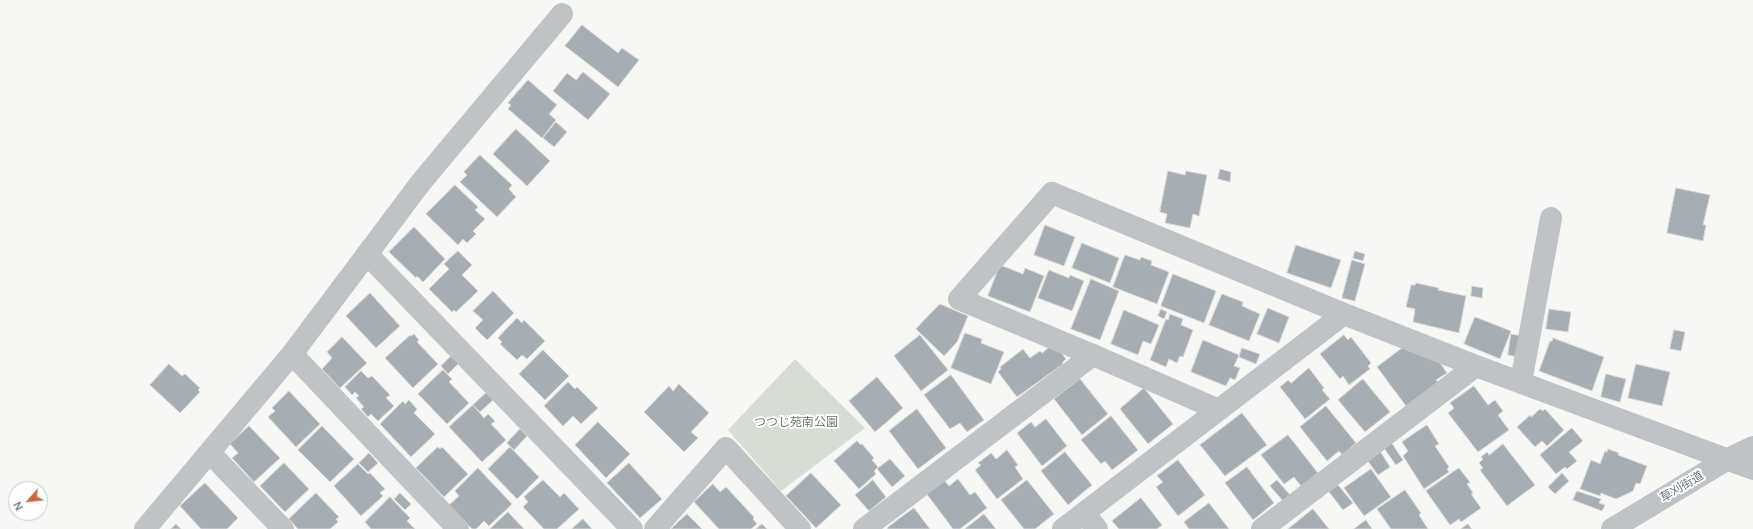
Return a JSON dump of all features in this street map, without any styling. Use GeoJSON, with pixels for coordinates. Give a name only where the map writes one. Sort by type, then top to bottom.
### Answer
{"type":"FeatureCollection","features":[{"type":"Feature","properties":{"kind":"street"},"geometry":{"type":"LineString","coordinates":[[145,529],[292,354],[422,181],[562,14]]}},
{"type":"Feature","properties":{"kind":"street"},"geometry":{"type":"LineString","coordinates":[[1219,410],[959,299],[1052,193],[1344,314],[1476,366],[1728,458],[1753,469]]}},
{"type":"Feature","properties":{"kind":"street"},"geometry":{"type":"LineString","coordinates":[[1521,382],[1551,218]]}},
{"type":"Feature","properties":{"kind":"street"},"geometry":{"type":"LineString","coordinates":[[368,254],[632,529]]}},
{"type":"Feature","properties":{"kind":"street"},"geometry":{"type":"LineString","coordinates":[[1063,529],[1091,521],[1219,410],[1344,314]]}},
{"type":"Feature","properties":{"kind":"street"},"geometry":{"type":"LineString","coordinates":[[292,354],[458,529]]}},
{"type":"Feature","properties":{"kind":"street"},"geometry":{"type":"LineString","coordinates":[[864,529],[1093,355]]}},
{"type":"Feature","properties":{"kind":"street"},"geometry":{"type":"LineString","coordinates":[[1262,529],[1476,366]]}},
{"type":"Feature","properties":{"kind":"street","name":"草刈街道"},"geometry":{"type":"LineString","coordinates":[[1612,529],[1728,458],[1753,447]]}},
{"type":"Feature","properties":{"kind":"street"},"geometry":{"type":"LineString","coordinates":[[655,529],[726,448],[800,529]]}},
{"type":"Feature","properties":{"kind":"street"},"geometry":{"type":"LineString","coordinates":[[210,453],[283,529]]}},
{"type":"Feature","properties":{"kind":"green space","name":"つつじ苑南公園"},"geometry":{"type":"Polygon","coordinates":[[[795,359],[865,428],[781,491],[728,430],[795,359]]]}},
{"type":"Feature","properties":{"kind":"building"},"geometry":{"type":"Polygon","coordinates":[[[582,25],[618,53],[622,48],[639,60],[618,87],[565,46],[582,25]]]}},
{"type":"Feature","properties":{"kind":"building"},"geometry":{"type":"Polygon","coordinates":[[[583,72],[610,94],[588,120],[553,91],[567,73],[576,80],[583,72]]]}},
{"type":"Feature","properties":{"kind":"building"},"geometry":{"type":"Polygon","coordinates":[[[528,80],[557,105],[549,114],[556,120],[542,138],[508,109],[511,105],[508,103],[528,80]]]}},
{"type":"Feature","properties":{"kind":"building"},"geometry":{"type":"Polygon","coordinates":[[[556,122],[567,132],[554,147],[543,138],[556,122]]]}},
{"type":"Feature","properties":{"kind":"building"},"geometry":{"type":"Polygon","coordinates":[[[516,129],[550,161],[527,186],[493,154],[516,129]]]}},
{"type":"Feature","properties":{"kind":"building"},"geometry":{"type":"Polygon","coordinates":[[[480,155],[512,185],[509,189],[516,197],[497,217],[460,182],[467,175],[464,172],[480,155]]]}},
{"type":"Feature","properties":{"kind":"building"},"geometry":{"type":"Polygon","coordinates":[[[1220,169],[1231,172],[1230,182],[1218,179],[1220,169]]]}},
{"type":"Feature","properties":{"kind":"building"},"geometry":{"type":"Polygon","coordinates":[[[1168,171],[1185,175],[1186,171],[1207,175],[1199,216],[1193,214],[1190,228],[1165,223],[1167,214],[1160,212],[1168,171]]]}},
{"type":"Feature","properties":{"kind":"building"},"geometry":{"type":"Polygon","coordinates":[[[455,185],[478,207],[475,210],[485,219],[473,231],[476,234],[467,243],[463,239],[458,245],[426,214],[455,185]]]}},
{"type":"Feature","properties":{"kind":"building"},"geometry":{"type":"Polygon","coordinates":[[[1676,188],[1710,195],[1703,225],[1706,225],[1703,241],[1667,233],[1676,188]]]}},
{"type":"Feature","properties":{"kind":"building"},"geometry":{"type":"Polygon","coordinates":[[[1045,225],[1075,237],[1064,266],[1034,255],[1045,225]]]}},
{"type":"Feature","properties":{"kind":"building"},"geometry":{"type":"Polygon","coordinates":[[[414,227],[445,259],[423,282],[417,276],[416,278],[389,252],[414,227]]]}},
{"type":"Feature","properties":{"kind":"building"},"geometry":{"type":"Polygon","coordinates":[[[1082,243],[1119,258],[1110,283],[1072,268],[1082,243]]]}},
{"type":"Feature","properties":{"kind":"building"},"geometry":{"type":"Polygon","coordinates":[[[1296,245],[1341,260],[1331,288],[1287,273],[1296,245]]]}},
{"type":"Feature","properties":{"kind":"building"},"geometry":{"type":"Polygon","coordinates":[[[458,251],[472,265],[462,275],[478,291],[456,312],[454,310],[452,312],[429,289],[449,269],[444,264],[458,251]]]}},
{"type":"Feature","properties":{"kind":"building"},"geometry":{"type":"Polygon","coordinates":[[[1355,251],[1365,254],[1363,261],[1353,258],[1355,251]]]}},
{"type":"Feature","properties":{"kind":"building"},"geometry":{"type":"Polygon","coordinates":[[[1125,255],[1140,260],[1141,257],[1152,261],[1151,265],[1169,272],[1157,304],[1113,287],[1125,255]]]}},
{"type":"Feature","properties":{"kind":"building"},"geometry":{"type":"Polygon","coordinates":[[[1352,260],[1365,264],[1355,301],[1342,298],[1352,260]]]}},
{"type":"Feature","properties":{"kind":"building"},"geometry":{"type":"Polygon","coordinates":[[[1000,265],[1023,274],[1025,268],[1044,276],[1030,312],[988,296],[1000,265]]]}},
{"type":"Feature","properties":{"kind":"building"},"geometry":{"type":"Polygon","coordinates":[[[1049,270],[1069,278],[1070,275],[1084,281],[1072,311],[1038,298],[1049,270]]]}},
{"type":"Feature","properties":{"kind":"building"},"geometry":{"type":"Polygon","coordinates":[[[1173,274],[1216,291],[1204,323],[1161,306],[1173,274]]]}},
{"type":"Feature","properties":{"kind":"building"},"geometry":{"type":"Polygon","coordinates":[[[1091,279],[1119,291],[1100,340],[1071,329],[1091,279]]]}},
{"type":"Feature","properties":{"kind":"building"},"geometry":{"type":"Polygon","coordinates":[[[1416,283],[1439,288],[1438,290],[1466,296],[1459,333],[1413,322],[1415,309],[1406,307],[1411,285],[1415,285],[1416,283]]]}},
{"type":"Feature","properties":{"kind":"building"},"geometry":{"type":"Polygon","coordinates":[[[1472,286],[1483,288],[1482,298],[1471,296],[1472,286]]]}},
{"type":"Feature","properties":{"kind":"building"},"geometry":{"type":"Polygon","coordinates":[[[493,291],[514,313],[487,340],[475,328],[483,320],[473,311],[493,291]]]}},
{"type":"Feature","properties":{"kind":"building"},"geometry":{"type":"Polygon","coordinates":[[[370,293],[400,326],[376,348],[346,316],[370,293]]]}},
{"type":"Feature","properties":{"kind":"building"},"geometry":{"type":"Polygon","coordinates":[[[1222,294],[1243,302],[1242,306],[1260,314],[1249,341],[1209,325],[1222,294]]]}},
{"type":"Feature","properties":{"kind":"building"},"geometry":{"type":"Polygon","coordinates":[[[940,304],[968,316],[957,342],[944,356],[916,329],[940,304]]]}},
{"type":"Feature","properties":{"kind":"building"},"geometry":{"type":"Polygon","coordinates":[[[1268,308],[1289,317],[1279,343],[1257,334],[1268,308]]]}},
{"type":"Feature","properties":{"kind":"building"},"geometry":{"type":"Polygon","coordinates":[[[1161,309],[1167,312],[1164,319],[1158,316],[1161,309]]]}},
{"type":"Feature","properties":{"kind":"building"},"geometry":{"type":"Polygon","coordinates":[[[1549,309],[1571,312],[1568,332],[1546,329],[1549,309]]]}},
{"type":"Feature","properties":{"kind":"building"},"geometry":{"type":"Polygon","coordinates":[[[1124,310],[1159,325],[1151,344],[1143,341],[1138,355],[1111,344],[1124,310]]]}},
{"type":"Feature","properties":{"kind":"building"},"geometry":{"type":"Polygon","coordinates":[[[1170,314],[1183,319],[1181,325],[1193,330],[1183,357],[1180,356],[1177,363],[1169,359],[1166,367],[1150,360],[1166,319],[1168,320],[1170,314]]]}},
{"type":"Feature","properties":{"kind":"building"},"geometry":{"type":"Polygon","coordinates":[[[1475,317],[1511,331],[1500,359],[1464,344],[1475,317]]]}},
{"type":"Feature","properties":{"kind":"building"},"geometry":{"type":"Polygon","coordinates":[[[517,318],[522,323],[524,320],[545,341],[527,359],[522,355],[517,360],[500,344],[502,342],[498,338],[517,318]]]}},
{"type":"Feature","properties":{"kind":"building"},"geometry":{"type":"Polygon","coordinates":[[[1674,330],[1685,332],[1681,351],[1670,349],[1674,330]]]}},
{"type":"Feature","properties":{"kind":"building"},"geometry":{"type":"Polygon","coordinates":[[[965,333],[982,339],[981,343],[1004,352],[991,384],[951,368],[965,333]]]}},
{"type":"Feature","properties":{"kind":"building"},"geometry":{"type":"Polygon","coordinates":[[[414,334],[419,340],[417,342],[438,364],[413,388],[385,358],[410,335],[411,336],[414,334]]]}},
{"type":"Feature","properties":{"kind":"building"},"geometry":{"type":"Polygon","coordinates":[[[1511,334],[1522,336],[1518,357],[1508,355],[1511,334]]]}},
{"type":"Feature","properties":{"kind":"building"},"geometry":{"type":"Polygon","coordinates":[[[920,335],[948,370],[921,391],[894,356],[920,335]]]}},
{"type":"Feature","properties":{"kind":"building"},"geometry":{"type":"Polygon","coordinates":[[[1344,335],[1348,340],[1351,337],[1371,363],[1368,366],[1370,369],[1349,385],[1343,376],[1340,379],[1320,354],[1344,335]]]}},
{"type":"Feature","properties":{"kind":"building"},"geometry":{"type":"Polygon","coordinates":[[[342,337],[367,363],[340,388],[322,369],[332,358],[327,352],[342,337]]]}},
{"type":"Feature","properties":{"kind":"building"},"geometry":{"type":"Polygon","coordinates":[[[1553,338],[1604,357],[1592,391],[1539,371],[1550,341],[1552,341],[1553,338]]]}},
{"type":"Feature","properties":{"kind":"building"},"geometry":{"type":"Polygon","coordinates":[[[1203,340],[1239,355],[1234,366],[1240,368],[1235,380],[1230,378],[1226,386],[1191,372],[1203,340]]]}},
{"type":"Feature","properties":{"kind":"building"},"geometry":{"type":"Polygon","coordinates":[[[1054,343],[1066,359],[1062,363],[1063,364],[1017,397],[998,372],[1001,369],[1000,367],[1023,349],[1030,358],[1040,351],[1042,353],[1054,343]]]}},
{"type":"Feature","properties":{"kind":"building"},"geometry":{"type":"Polygon","coordinates":[[[1405,346],[1440,363],[1447,373],[1436,380],[1438,382],[1406,406],[1377,367],[1405,346]]]}},
{"type":"Feature","properties":{"kind":"building"},"geometry":{"type":"Polygon","coordinates":[[[1242,348],[1260,354],[1256,364],[1239,357],[1242,348]]]}},
{"type":"Feature","properties":{"kind":"building"},"geometry":{"type":"Polygon","coordinates":[[[543,350],[569,376],[545,400],[519,374],[543,350]]]}},
{"type":"Feature","properties":{"kind":"building"},"geometry":{"type":"Polygon","coordinates":[[[452,355],[459,363],[448,374],[441,366],[452,355]]]}},
{"type":"Feature","properties":{"kind":"building"},"geometry":{"type":"Polygon","coordinates":[[[169,364],[182,376],[185,374],[200,388],[198,390],[200,392],[180,413],[150,385],[169,364]]]}},
{"type":"Feature","properties":{"kind":"building"},"geometry":{"type":"Polygon","coordinates":[[[1636,364],[1670,372],[1662,406],[1628,398],[1636,364]]]}},
{"type":"Feature","properties":{"kind":"building"},"geometry":{"type":"Polygon","coordinates":[[[1309,368],[1324,388],[1322,390],[1330,399],[1305,419],[1280,387],[1288,380],[1291,383],[1309,368]]]}},
{"type":"Feature","properties":{"kind":"building"},"geometry":{"type":"Polygon","coordinates":[[[443,370],[452,379],[449,382],[469,403],[447,424],[418,394],[443,370]]]}},
{"type":"Feature","properties":{"kind":"building"},"geometry":{"type":"Polygon","coordinates":[[[361,371],[368,378],[372,376],[390,395],[386,398],[394,406],[378,421],[371,414],[368,417],[361,409],[364,407],[356,398],[359,396],[355,392],[352,395],[345,387],[361,371]]]}},
{"type":"Feature","properties":{"kind":"building"},"geometry":{"type":"Polygon","coordinates":[[[1606,374],[1626,379],[1620,402],[1601,397],[1606,374]]]}},
{"type":"Feature","properties":{"kind":"building"},"geometry":{"type":"Polygon","coordinates":[[[951,375],[984,420],[967,432],[960,423],[950,429],[924,395],[951,375]]]}},
{"type":"Feature","properties":{"kind":"building"},"geometry":{"type":"Polygon","coordinates":[[[877,377],[903,408],[875,432],[849,401],[877,377]]]}},
{"type":"Feature","properties":{"kind":"building"},"geometry":{"type":"Polygon","coordinates":[[[1080,379],[1108,414],[1082,435],[1054,399],[1080,379]]]}},
{"type":"Feature","properties":{"kind":"building"},"geometry":{"type":"Polygon","coordinates":[[[1363,379],[1390,412],[1365,432],[1338,400],[1363,379]]]}},
{"type":"Feature","properties":{"kind":"building"},"geometry":{"type":"Polygon","coordinates":[[[568,382],[575,389],[577,387],[598,408],[581,424],[573,416],[563,426],[544,406],[568,382]]]}},
{"type":"Feature","properties":{"kind":"building"},"geometry":{"type":"Polygon","coordinates":[[[679,384],[709,413],[691,432],[698,438],[684,452],[644,412],[669,386],[673,391],[679,384]]]}},
{"type":"Feature","properties":{"kind":"building"},"geometry":{"type":"Polygon","coordinates":[[[1474,386],[1488,405],[1495,400],[1503,411],[1498,415],[1509,430],[1478,452],[1448,413],[1454,408],[1450,403],[1474,386]]]}},
{"type":"Feature","properties":{"kind":"building"},"geometry":{"type":"Polygon","coordinates":[[[1144,388],[1173,424],[1148,444],[1120,409],[1144,388]]]}},
{"type":"Feature","properties":{"kind":"building"},"geometry":{"type":"Polygon","coordinates":[[[289,391],[320,424],[296,447],[268,417],[275,411],[272,408],[289,391]]]}},
{"type":"Feature","properties":{"kind":"building"},"geometry":{"type":"Polygon","coordinates":[[[486,393],[493,400],[480,412],[473,405],[486,393]]]}},
{"type":"Feature","properties":{"kind":"building"},"geometry":{"type":"Polygon","coordinates":[[[409,400],[417,409],[414,413],[435,434],[411,457],[380,424],[403,401],[405,404],[409,400]]]}},
{"type":"Feature","properties":{"kind":"building"},"geometry":{"type":"Polygon","coordinates":[[[473,405],[484,418],[488,414],[495,421],[491,424],[506,440],[482,462],[449,427],[473,405]]]}},
{"type":"Feature","properties":{"kind":"building"},"geometry":{"type":"Polygon","coordinates":[[[1326,406],[1356,443],[1342,455],[1339,451],[1327,461],[1300,427],[1326,406]]]}},
{"type":"Feature","properties":{"kind":"building"},"geometry":{"type":"Polygon","coordinates":[[[917,409],[946,448],[918,469],[889,431],[917,409]]]}},
{"type":"Feature","properties":{"kind":"building"},"geometry":{"type":"Polygon","coordinates":[[[1540,409],[1543,411],[1545,409],[1564,430],[1547,446],[1542,441],[1535,447],[1517,427],[1530,415],[1531,417],[1540,409]]]}},
{"type":"Feature","properties":{"kind":"building"},"geometry":{"type":"Polygon","coordinates":[[[1242,413],[1267,445],[1225,476],[1200,445],[1242,413]]]}},
{"type":"Feature","properties":{"kind":"building"},"geometry":{"type":"Polygon","coordinates":[[[1111,416],[1138,450],[1112,470],[1105,461],[1101,464],[1081,440],[1111,416]]]}},
{"type":"Feature","properties":{"kind":"building"},"geometry":{"type":"Polygon","coordinates":[[[1046,419],[1067,446],[1042,466],[1017,433],[1031,422],[1035,427],[1046,419]]]}},
{"type":"Feature","properties":{"kind":"building"},"geometry":{"type":"Polygon","coordinates":[[[598,422],[630,454],[606,478],[575,445],[598,422]]]}},
{"type":"Feature","properties":{"kind":"building"},"geometry":{"type":"Polygon","coordinates":[[[1427,425],[1439,444],[1435,446],[1449,467],[1447,469],[1449,472],[1424,489],[1403,456],[1408,451],[1402,442],[1427,425]]]}},
{"type":"Feature","properties":{"kind":"building"},"geometry":{"type":"Polygon","coordinates":[[[249,426],[280,458],[254,482],[232,458],[238,453],[230,444],[249,426]]]}},
{"type":"Feature","properties":{"kind":"building"},"geometry":{"type":"Polygon","coordinates":[[[322,426],[354,459],[330,482],[298,450],[322,426]]]}},
{"type":"Feature","properties":{"kind":"building"},"geometry":{"type":"Polygon","coordinates":[[[1572,428],[1583,441],[1569,452],[1577,461],[1567,469],[1565,467],[1556,474],[1540,455],[1572,428]]]}},
{"type":"Feature","properties":{"kind":"building"},"geometry":{"type":"Polygon","coordinates":[[[520,429],[527,436],[514,450],[507,443],[520,429]]]}},
{"type":"Feature","properties":{"kind":"building"},"geometry":{"type":"Polygon","coordinates":[[[1288,435],[1318,473],[1301,486],[1294,477],[1284,484],[1261,455],[1288,435]]]}},
{"type":"Feature","properties":{"kind":"building"},"geometry":{"type":"Polygon","coordinates":[[[857,441],[861,445],[862,444],[874,458],[872,460],[878,467],[874,471],[876,474],[859,489],[834,461],[857,441]]]}},
{"type":"Feature","properties":{"kind":"building"},"geometry":{"type":"Polygon","coordinates":[[[1391,442],[1403,460],[1396,465],[1383,447],[1391,442]]]}},
{"type":"Feature","properties":{"kind":"building"},"geometry":{"type":"Polygon","coordinates":[[[1503,444],[1535,485],[1507,506],[1480,470],[1483,468],[1479,463],[1483,459],[1481,457],[1487,452],[1489,455],[1503,444]]]}},
{"type":"Feature","properties":{"kind":"building"},"geometry":{"type":"Polygon","coordinates":[[[438,447],[440,449],[442,447],[468,474],[444,497],[416,468],[438,447]]]}},
{"type":"Feature","properties":{"kind":"building"},"geometry":{"type":"Polygon","coordinates":[[[510,447],[539,477],[517,499],[488,469],[510,447]]]}},
{"type":"Feature","properties":{"kind":"building"},"geometry":{"type":"Polygon","coordinates":[[[1608,449],[1619,453],[1618,455],[1647,466],[1640,484],[1636,483],[1633,491],[1616,499],[1601,493],[1600,496],[1580,489],[1591,460],[1600,464],[1605,451],[1607,452],[1608,449]]]}},
{"type":"Feature","properties":{"kind":"building"},"geometry":{"type":"Polygon","coordinates":[[[1007,450],[1018,465],[1015,467],[1023,479],[997,499],[975,470],[981,465],[978,463],[991,453],[996,459],[1007,450]]]}},
{"type":"Feature","properties":{"kind":"building"},"geometry":{"type":"Polygon","coordinates":[[[1380,451],[1390,467],[1378,475],[1367,460],[1380,451]]]}},
{"type":"Feature","properties":{"kind":"building"},"geometry":{"type":"Polygon","coordinates":[[[1065,452],[1092,485],[1068,505],[1041,471],[1065,452]]]}},
{"type":"Feature","properties":{"kind":"building"},"geometry":{"type":"Polygon","coordinates":[[[369,453],[378,463],[368,472],[359,463],[369,453]]]}},
{"type":"Feature","properties":{"kind":"building"},"geometry":{"type":"Polygon","coordinates":[[[890,459],[905,476],[892,487],[877,469],[890,459]]]}},
{"type":"Feature","properties":{"kind":"building"},"geometry":{"type":"Polygon","coordinates":[[[1178,460],[1205,495],[1178,516],[1156,487],[1163,482],[1157,476],[1178,460]]]}},
{"type":"Feature","properties":{"kind":"building"},"geometry":{"type":"Polygon","coordinates":[[[284,463],[309,489],[285,512],[260,486],[284,463]]]}},
{"type":"Feature","properties":{"kind":"building"},"geometry":{"type":"Polygon","coordinates":[[[629,463],[662,499],[640,518],[607,483],[629,463]]]}},
{"type":"Feature","properties":{"kind":"building"},"geometry":{"type":"Polygon","coordinates":[[[358,464],[368,474],[370,473],[385,489],[380,493],[383,496],[361,516],[334,486],[358,464]]]}},
{"type":"Feature","properties":{"kind":"building"},"geometry":{"type":"Polygon","coordinates":[[[1247,467],[1274,503],[1253,520],[1225,483],[1247,467]]]}},
{"type":"Feature","properties":{"kind":"building"},"geometry":{"type":"Polygon","coordinates":[[[478,468],[512,504],[489,526],[484,521],[476,529],[472,529],[449,505],[459,496],[455,491],[478,468]]]}},
{"type":"Feature","properties":{"kind":"building"},"geometry":{"type":"Polygon","coordinates":[[[1459,468],[1470,482],[1467,484],[1473,493],[1471,494],[1481,508],[1461,522],[1459,519],[1450,525],[1426,491],[1459,468]]]}},
{"type":"Feature","properties":{"kind":"building"},"geometry":{"type":"Polygon","coordinates":[[[1371,469],[1391,497],[1364,516],[1344,488],[1371,469]]]}},
{"type":"Feature","properties":{"kind":"building"},"geometry":{"type":"Polygon","coordinates":[[[811,473],[841,505],[816,528],[786,496],[811,473]]]}},
{"type":"Feature","properties":{"kind":"building"},"geometry":{"type":"Polygon","coordinates":[[[1562,473],[1569,481],[1555,494],[1548,487],[1562,473]]]}},
{"type":"Feature","properties":{"kind":"building"},"geometry":{"type":"Polygon","coordinates":[[[958,479],[970,495],[975,492],[987,508],[960,529],[953,529],[926,493],[944,480],[949,486],[958,479]]]}},
{"type":"Feature","properties":{"kind":"building"},"geometry":{"type":"Polygon","coordinates":[[[543,480],[560,497],[564,493],[579,509],[557,529],[544,529],[523,507],[528,502],[524,497],[543,480]]]}},
{"type":"Feature","properties":{"kind":"building"},"geometry":{"type":"Polygon","coordinates":[[[873,480],[886,497],[869,511],[855,495],[873,480]]]}},
{"type":"Feature","properties":{"kind":"building"},"geometry":{"type":"Polygon","coordinates":[[[1027,480],[1054,514],[1035,529],[1024,529],[1001,500],[1027,480]]]}},
{"type":"Feature","properties":{"kind":"building"},"geometry":{"type":"Polygon","coordinates":[[[1277,480],[1290,495],[1283,501],[1270,486],[1277,480]]]}},
{"type":"Feature","properties":{"kind":"building"},"geometry":{"type":"Polygon","coordinates":[[[205,483],[238,518],[227,529],[201,529],[180,506],[205,483]]]}},
{"type":"Feature","properties":{"kind":"building"},"geometry":{"type":"Polygon","coordinates":[[[713,484],[720,492],[726,487],[754,517],[753,519],[757,524],[751,529],[719,529],[694,502],[713,484]]]}},
{"type":"Feature","properties":{"kind":"building"},"geometry":{"type":"Polygon","coordinates":[[[1338,485],[1353,503],[1343,510],[1329,492],[1338,485]]]}},
{"type":"Feature","properties":{"kind":"building"},"geometry":{"type":"Polygon","coordinates":[[[1405,490],[1421,513],[1419,515],[1428,529],[1391,529],[1377,509],[1405,490]]]}},
{"type":"Feature","properties":{"kind":"building"},"geometry":{"type":"Polygon","coordinates":[[[1577,491],[1601,499],[1599,503],[1605,505],[1602,511],[1573,500],[1577,491]]]}},
{"type":"Feature","properties":{"kind":"building"},"geometry":{"type":"Polygon","coordinates":[[[316,493],[339,517],[336,519],[338,522],[330,529],[298,529],[289,519],[316,493]]]}},
{"type":"Feature","properties":{"kind":"building"},"geometry":{"type":"Polygon","coordinates":[[[400,493],[411,504],[405,510],[394,499],[400,493]]]}},
{"type":"Feature","properties":{"kind":"building"},"geometry":{"type":"Polygon","coordinates":[[[390,497],[410,518],[407,521],[415,529],[371,529],[365,522],[390,497]]]}},
{"type":"Feature","properties":{"kind":"building"},"geometry":{"type":"Polygon","coordinates":[[[1141,498],[1162,525],[1157,529],[1119,529],[1112,521],[1141,498]]]}},
{"type":"Feature","properties":{"kind":"building"},"geometry":{"type":"Polygon","coordinates":[[[1209,503],[1229,529],[1189,529],[1184,522],[1209,503]]]}},
{"type":"Feature","properties":{"kind":"building"},"geometry":{"type":"Polygon","coordinates":[[[914,508],[930,529],[887,528],[914,508]]]}},
{"type":"Feature","properties":{"kind":"building"},"geometry":{"type":"Polygon","coordinates":[[[1313,509],[1329,529],[1288,529],[1313,509]]]}},
{"type":"Feature","properties":{"kind":"building"},"geometry":{"type":"Polygon","coordinates":[[[508,512],[524,529],[490,529],[508,512]]]}},
{"type":"Feature","properties":{"kind":"building"},"geometry":{"type":"Polygon","coordinates":[[[687,514],[702,529],[671,529],[687,514]]]}},
{"type":"Feature","properties":{"kind":"building"},"geometry":{"type":"Polygon","coordinates":[[[984,514],[996,529],[965,529],[984,514]]]}},
{"type":"Feature","properties":{"kind":"building"},"geometry":{"type":"Polygon","coordinates":[[[583,519],[592,529],[572,529],[583,519]]]}},
{"type":"Feature","properties":{"kind":"building"},"geometry":{"type":"Polygon","coordinates":[[[1366,520],[1372,529],[1354,529],[1366,520]]]}},
{"type":"Feature","properties":{"kind":"building"},"geometry":{"type":"Polygon","coordinates":[[[176,524],[181,529],[171,529],[176,524]]]}},
{"type":"Feature","properties":{"kind":"building"},"geometry":{"type":"Polygon","coordinates":[[[762,524],[767,529],[756,529],[762,524]]]}},
{"type":"Feature","properties":{"kind":"building"},"geometry":{"type":"Polygon","coordinates":[[[1468,524],[1472,529],[1461,529],[1468,524]]]}}]}
